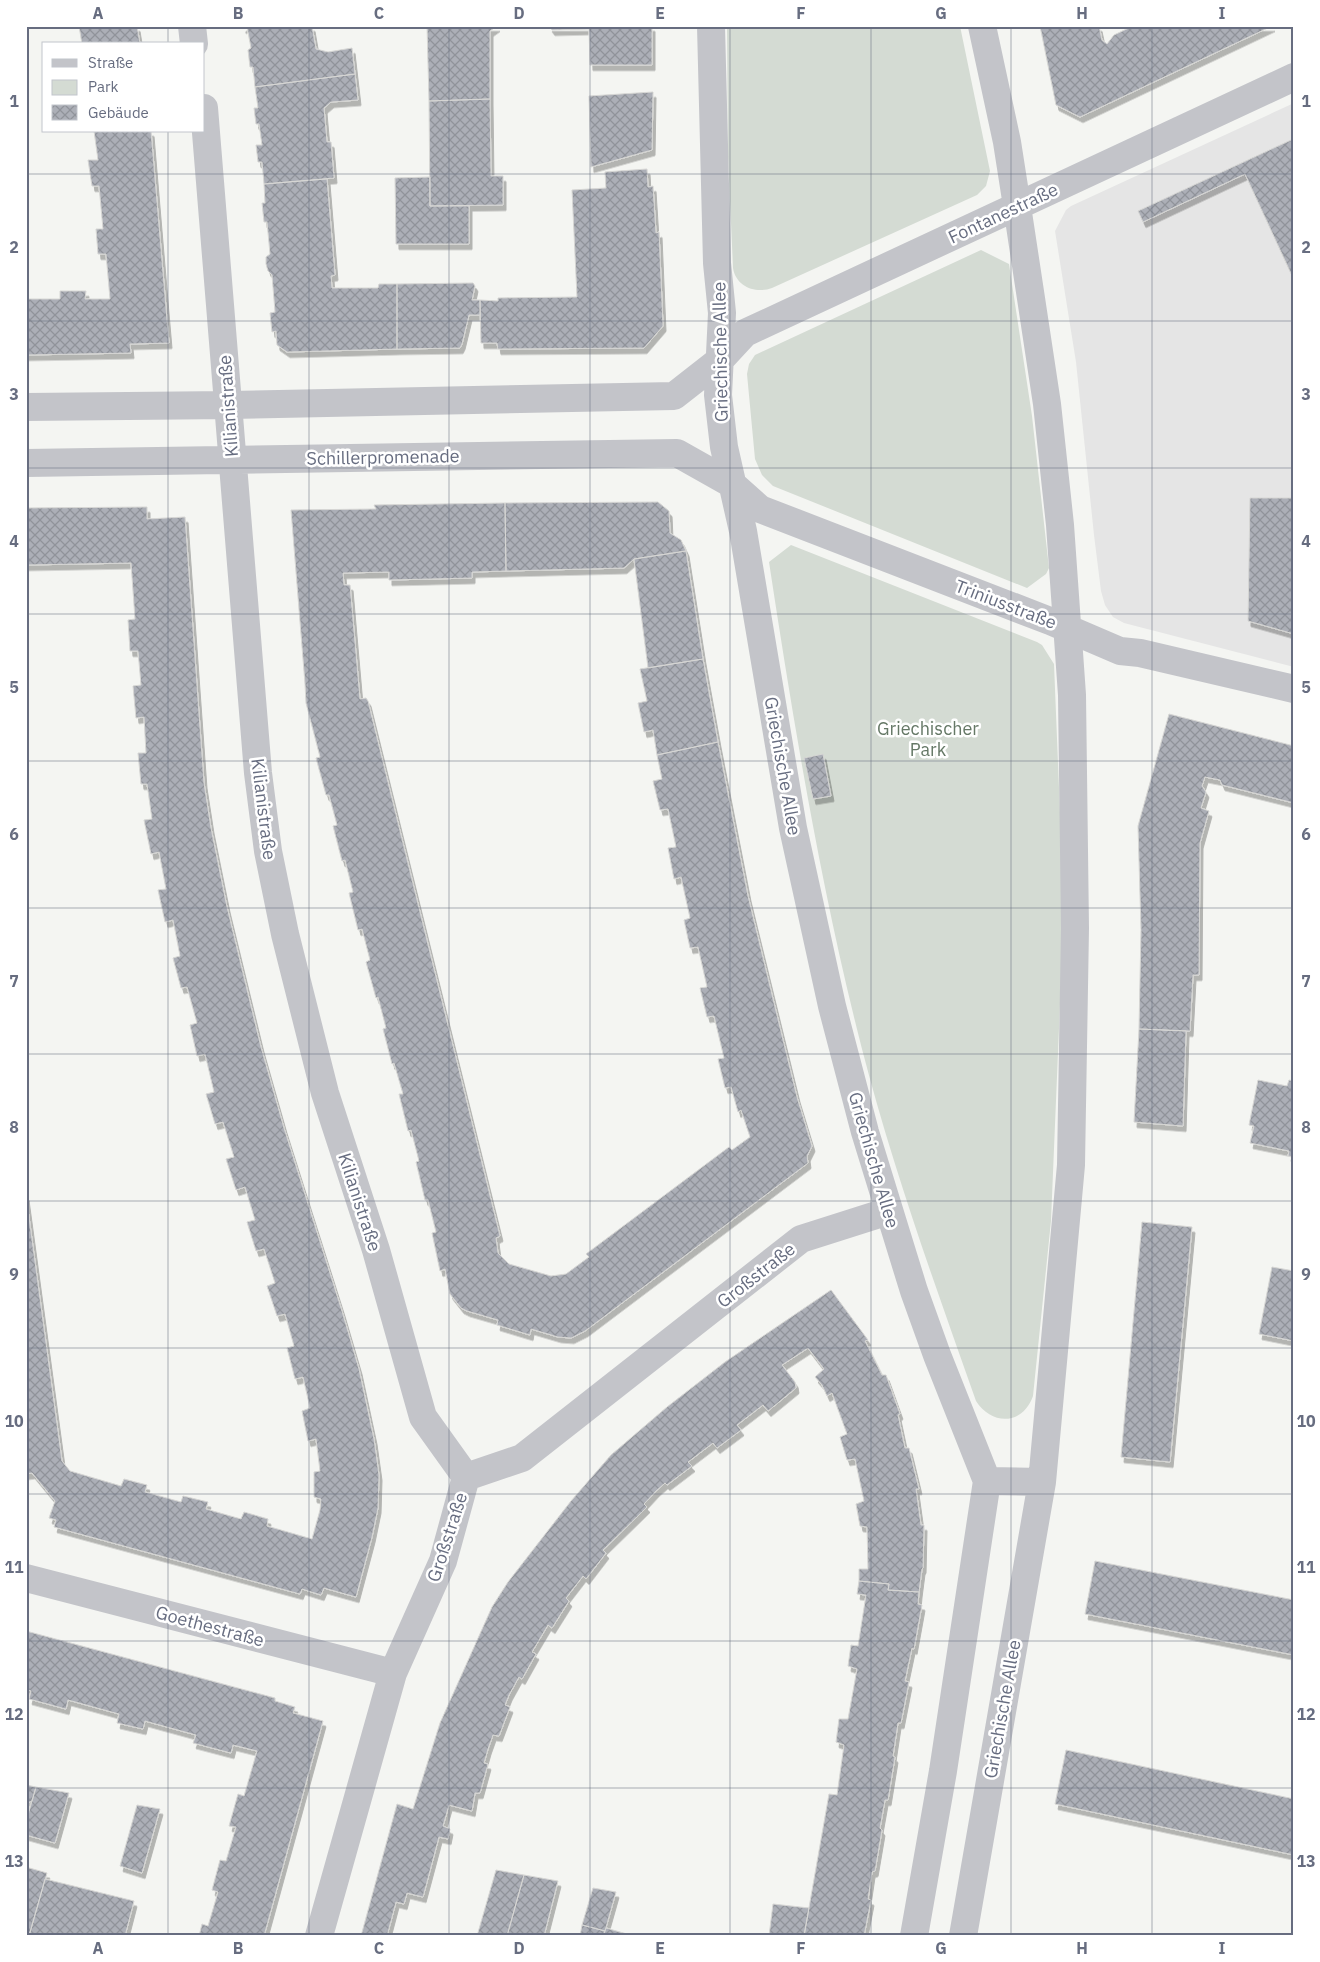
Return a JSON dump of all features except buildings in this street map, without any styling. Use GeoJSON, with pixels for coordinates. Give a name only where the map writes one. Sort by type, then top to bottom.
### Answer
{"type":"FeatureCollection","features":[{"type":"Feature","properties":{"kind":"street"},"geometry":{"type":"LineString","coordinates":[[192,26],[194,42]]}},
{"type":"Feature","properties":{"kind":"street","name":"Griechische Allee"},"geometry":{"type":"LineString","coordinates":[[711,26],[717,263],[722,313],[719,402],[724,447],[743,531],[793,828],[832,1006],[888,1211],[937,1355],[988,1481]]}},
{"type":"Feature","properties":{"kind":"street","name":"Griechische Allee"},"geometry":{"type":"LineString","coordinates":[[963,1936],[1042,1482],[1071,1165],[1075,928],[1072,695],[1060,525],[1047,404],[1007,142],[982,26]]}},
{"type":"Feature","properties":{"kind":"street","name":"Fontanestraße"},"geometry":{"type":"LineString","coordinates":[[720,360],[745,333],[1294,77]]}},
{"type":"Feature","properties":{"kind":"street","name":"Kilianistraße"},"geometry":{"type":"LineString","coordinates":[[205,120],[258,773],[268,851],[285,934],[324,1093],[376,1250],[423,1417],[466,1477]]}},
{"type":"Feature","properties":{"kind":"street"},"geometry":{"type":"LineString","coordinates":[[26,407],[674,396],[720,360]]}},
{"type":"Feature","properties":{"kind":"street","name":"Schillerpromenade"},"geometry":{"type":"LineString","coordinates":[[26,463],[678,453],[732,484]]}},
{"type":"Feature","properties":{"kind":"street","name":"Triniusstraße"},"geometry":{"type":"LineString","coordinates":[[732,484],[760,509],[1068,628],[1120,651],[1140,652],[1294,689]]}},
{"type":"Feature","properties":{"kind":"street","name":"Großstraße"},"geometry":{"type":"LineString","coordinates":[[319,1936],[393,1673],[443,1562],[466,1477],[522,1458],[801,1239],[888,1211]]}},
{"type":"Feature","properties":{"kind":"street"},"geometry":{"type":"LineString","coordinates":[[914,1936],[944,1771],[988,1481],[1042,1482]]}},
{"type":"Feature","properties":{"kind":"street","name":"Goethestraße"},"geometry":{"type":"LineString","coordinates":[[26,1578],[393,1673]]}},
{"type":"Feature","properties":{"kind":"shaded area"},"geometry":{"type":"Polygon","coordinates":[[[1294,103],[1294,667],[1124,623],[1113,617],[1105,605],[1101,591],[1094,535],[1076,362],[1055,231],[1066,210],[1071,206],[1294,103]]]}},
{"type":"Feature","properties":{"kind":"green space"},"geometry":{"type":"Polygon","coordinates":[[[727,26],[960,26],[990,171],[986,186],[977,195],[772,288],[760,290],[742,284],[735,275],[733,268],[728,156],[727,26]]]}},
{"type":"Feature","properties":{"kind":"green space"},"geometry":{"type":"Polygon","coordinates":[[[981,250],[1009,264],[1032,416],[1049,568],[1046,574],[1027,588],[773,486],[762,475],[755,459],[747,374],[749,364],[755,355],[981,250]]]}},
{"type":"Feature","properties":{"kind":"green space","name":"Griechischer Park"},"geometry":{"type":"Polygon","coordinates":[[[791,545],[1037,642],[1042,645],[1054,664],[1061,837],[1062,956],[1051,1221],[1033,1396],[1022,1413],[1015,1417],[1007,1419],[990,1415],[976,1401],[901,1183],[862,1049],[821,868],[788,685],[769,562],[791,545]]]}}]}
